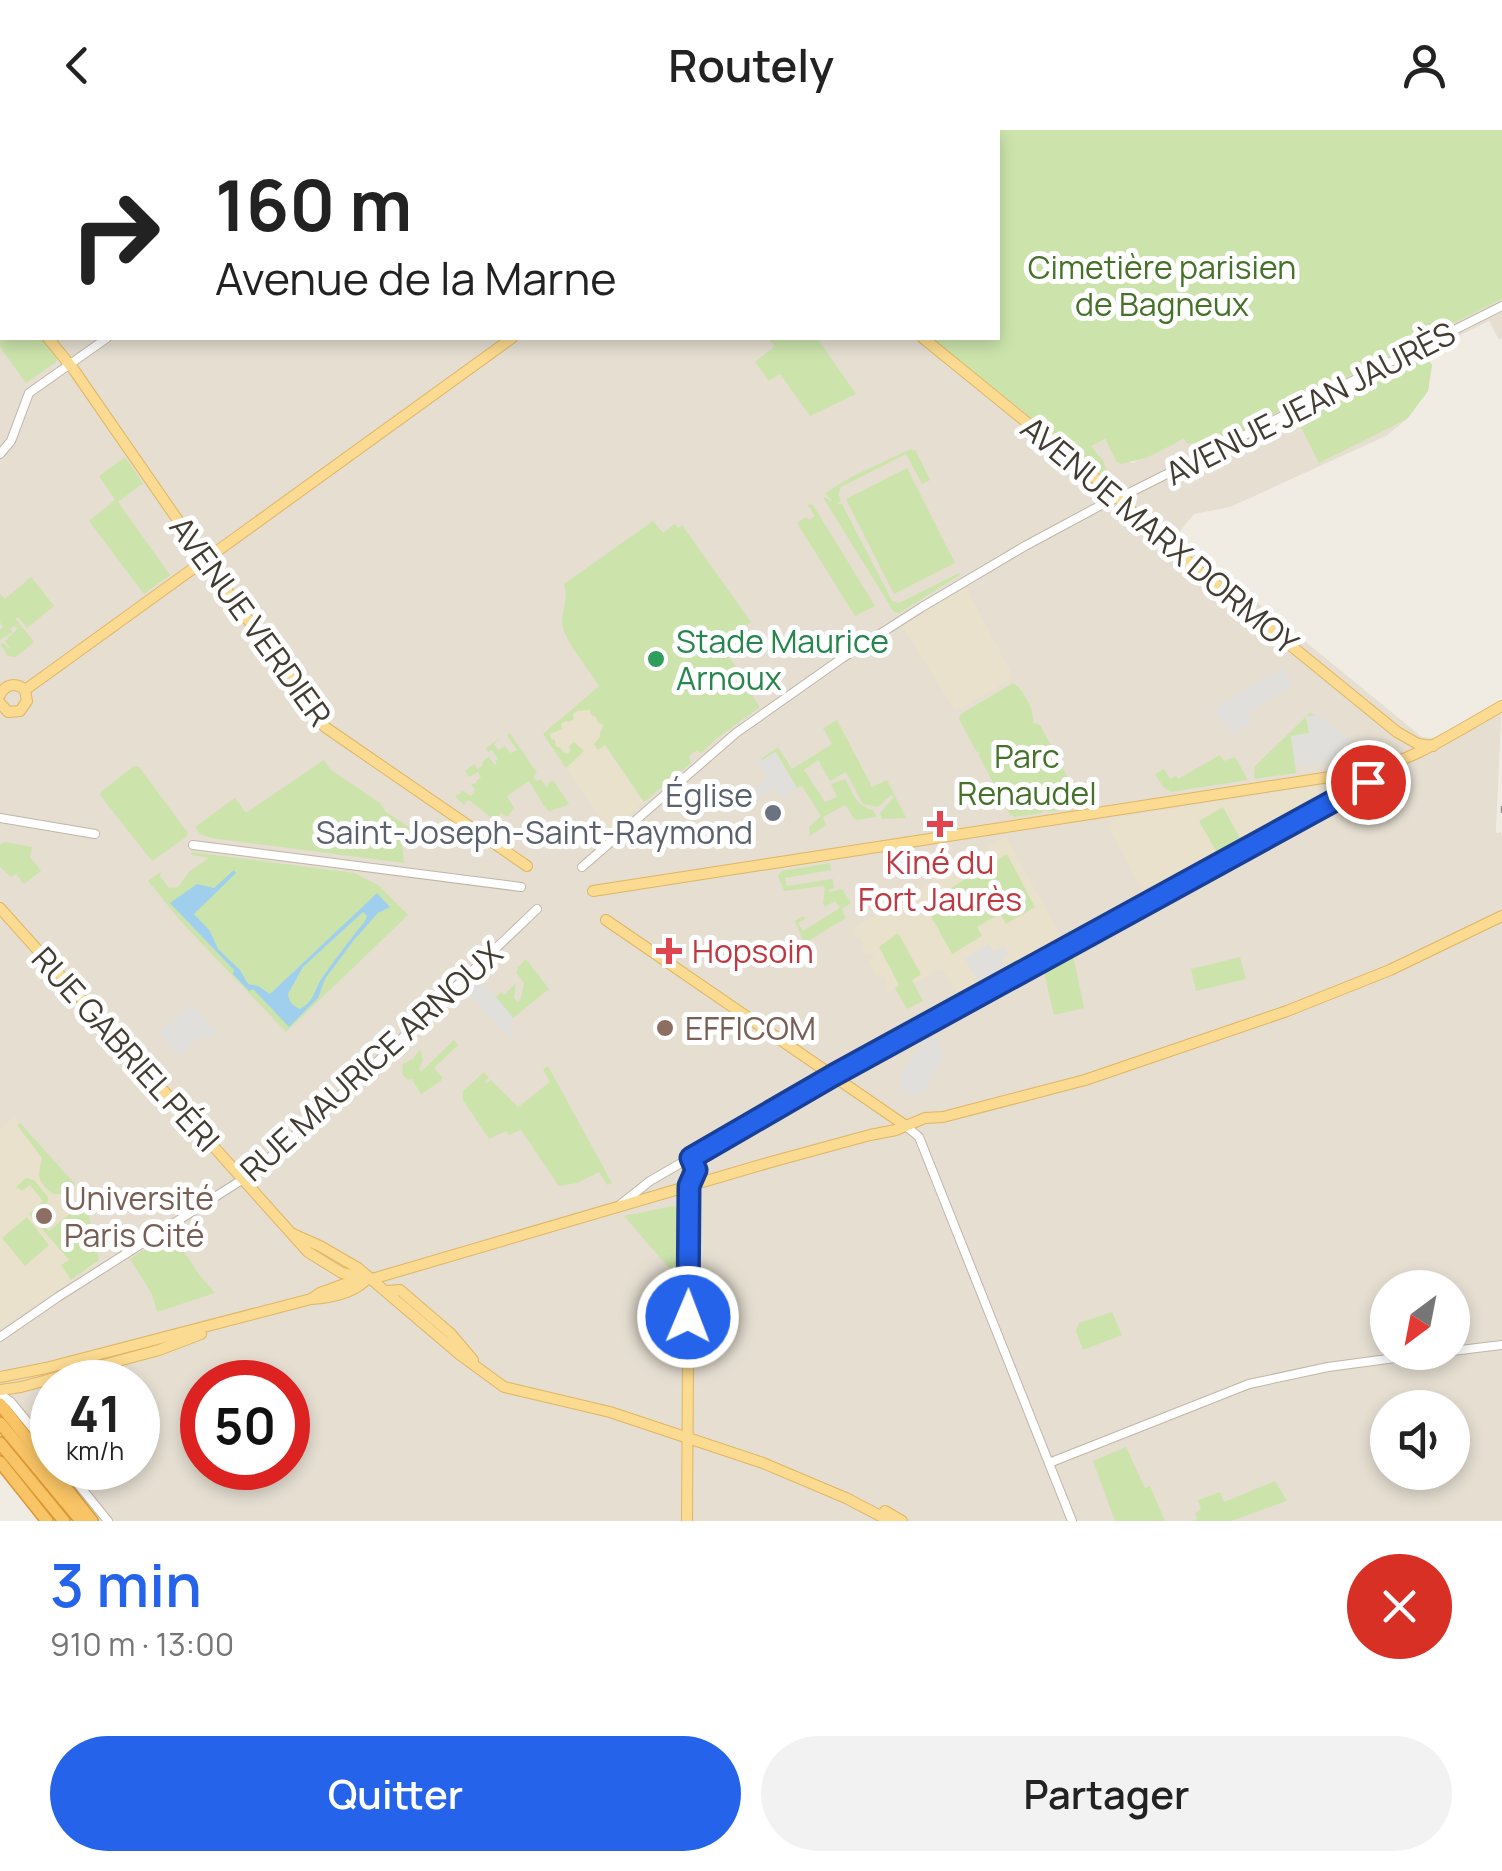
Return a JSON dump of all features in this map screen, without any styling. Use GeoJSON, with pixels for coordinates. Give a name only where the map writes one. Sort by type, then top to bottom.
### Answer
{"type":"FeatureCollection","features":[{"type":"Feature","properties":{"kind":"highway"},"geometry":{"type":"LineString","coordinates":[[0,1404],[92,1521]]}},
{"type":"Feature","properties":{"kind":"highway"},"geometry":{"type":"LineString","coordinates":[[0,1422],[82,1521]]}},
{"type":"Feature","properties":{"kind":"highway"},"geometry":{"type":"LineString","coordinates":[[0,1443],[64,1521]]}},
{"type":"Feature","properties":{"kind":"highway"},"geometry":{"type":"LineString","coordinates":[[0,1462],[47,1521]]}},
{"type":"Feature","properties":{"kind":"main road","name":"AVENUE VERDIER"},"geometry":{"type":"LineString","coordinates":[[50,340],[325,727],[527,866]]}},
{"type":"Feature","properties":{"kind":"main road"},"geometry":{"type":"LineString","coordinates":[[24,690],[509,340]]}},
{"type":"Feature","properties":{"kind":"main road","name":"AVENUE MARX DORMOY"},"geometry":{"type":"LineString","coordinates":[[925,340],[1118,497],[1180,556],[1397,732],[1418,744],[1434,746]]}},
{"type":"Feature","properties":{"kind":"main road"},"geometry":{"type":"LineString","coordinates":[[0,695],[10,685],[18,686],[24,690],[27,701],[20,711],[8,712],[0,705]]}},
{"type":"Feature","properties":{"kind":"main road"},"geometry":{"type":"LineString","coordinates":[[592,891],[1382,767],[1434,746],[1502,706]]}},
{"type":"Feature","properties":{"kind":"main road","name":"AVENUE MARX DORMOY"},"geometry":{"type":"LineString","coordinates":[[1397,732],[1409,748],[1408,758]]}},
{"type":"Feature","properties":{"kind":"main road"},"geometry":{"type":"LineString","coordinates":[[1344,774],[1368,782],[1384,774]]}},
{"type":"Feature","properties":{"kind":"main road","name":"RUE GABRIEL PÉRI"},"geometry":{"type":"LineString","coordinates":[[0,908],[308,1252],[340,1272],[387,1291],[459,1354],[504,1387],[610,1412],[777,1468],[846,1498]]}},
{"type":"Feature","properties":{"kind":"main road"},"geometry":{"type":"LineString","coordinates":[[0,1377],[356,1290],[368,1281],[870,1135],[892,1125],[906,1126],[925,1118],[943,1117],[1075,1083],[1390,970],[1502,916]]}},
{"type":"Feature","properties":{"kind":"main road"},"geometry":{"type":"LineString","coordinates":[[606,920],[906,1126]]}},
{"type":"Feature","properties":{"kind":"main road"},"geometry":{"type":"LineString","coordinates":[[687,1521],[687,1173],[691,1158]]}},
{"type":"Feature","properties":{"kind":"main road"},"geometry":{"type":"LineString","coordinates":[[0,1392],[159,1350],[236,1319]]}},
{"type":"Feature","properties":{"kind":"main road"},"geometry":{"type":"LineString","coordinates":[[846,1498],[890,1521]]}},
{"type":"Feature","properties":{"kind":"main road"},"geometry":{"type":"LineString","coordinates":[[846,1498],[902,1521]]}},
{"type":"Feature","properties":{"kind":"street","name":"AVENUE JEAN JAURÈS"},"geometry":{"type":"LineString","coordinates":[[1118,497],[1502,306]]}},
{"type":"Feature","properties":{"kind":"street"},"geometry":{"type":"LineString","coordinates":[[0,454],[11,441],[29,393],[104,340]]}},
{"type":"Feature","properties":{"kind":"street"},"geometry":{"type":"LineString","coordinates":[[582,868],[736,733],[828,668],[982,571],[1118,497]]}},
{"type":"Feature","properties":{"kind":"street"},"geometry":{"type":"LineString","coordinates":[[617,1207],[638,1188],[834,1075],[1368,782]]}},
{"type":"Feature","properties":{"kind":"street"},"geometry":{"type":"LineString","coordinates":[[0,818],[96,834]]}},
{"type":"Feature","properties":{"kind":"street"},"geometry":{"type":"LineString","coordinates":[[193,844],[521,887]]}},
{"type":"Feature","properties":{"kind":"street","name":"RUE MAURICE ARNOUX"},"geometry":{"type":"LineString","coordinates":[[0,1337],[244,1180],[352,1086],[536,909]]}},
{"type":"Feature","properties":{"kind":"street"},"geometry":{"type":"LineString","coordinates":[[906,1126],[918,1134],[1072,1521]]}},
{"type":"Feature","properties":{"kind":"street"},"geometry":{"type":"LineString","coordinates":[[1470,1349],[1502,1345]]}},
{"type":"Feature","properties":{"kind":"street"},"geometry":{"type":"LineString","coordinates":[[1049,1463],[1249,1384],[1370,1361]]}},
{"type":"Feature","properties":{"kind":"street"},"geometry":{"type":"LineString","coordinates":[[0,1392],[30,1425]]}},
{"type":"Feature","properties":{"kind":"street"},"geometry":{"type":"LineString","coordinates":[[83,1490],[108,1521]]}},
{"type":"Feature","properties":{"kind":"shaded area"},"geometry":{"type":"Polygon","coordinates":[[[1502,299],[1502,338],[1499,340],[1489,321],[1424,353],[1432,365],[1428,391],[1407,419],[1386,436],[1230,507],[1194,514],[1176,536],[1422,737],[1438,738],[1502,701],[1496,833],[1501,832],[1502,837],[1502,1521],[98,1521],[74,1490],[160,1490],[160,1360],[30,1360],[30,1437],[0,1403],[0,340],[934,340],[1109,481],[1099,455],[1090,446],[1105,439],[1112,453],[1132,463],[1185,439],[1194,442],[1199,452],[1502,299]]]}},
{"type":"Feature","properties":{"kind":"shaded area"},"geometry":{"type":"Polygon","coordinates":[[[964,588],[1012,674],[1011,679],[958,710],[904,629],[905,624],[964,588]]]}},
{"type":"Feature","properties":{"kind":"shaded area"},"geometry":{"type":"Polygon","coordinates":[[[1283,668],[1293,686],[1248,712],[1253,722],[1233,734],[1213,709],[1283,668]]]}},
{"type":"Feature","properties":{"kind":"shaded area"},"geometry":{"type":"Polygon","coordinates":[[[585,698],[607,729],[605,746],[644,802],[609,832],[543,734],[585,698]]]}},
{"type":"Feature","properties":{"kind":"shaded area"},"geometry":{"type":"Polygon","coordinates":[[[1318,715],[1355,745],[1357,757],[1296,767],[1291,736],[1309,733],[1306,717],[1318,715]]]}},
{"type":"Feature","properties":{"kind":"shaded area"},"geometry":{"type":"Polygon","coordinates":[[[775,752],[797,788],[782,798],[774,788],[739,811],[733,802],[768,779],[758,763],[775,752]]]}},
{"type":"Feature","properties":{"kind":"shaded area"},"geometry":{"type":"Polygon","coordinates":[[[1339,782],[1342,788],[1146,897],[1110,830],[1115,818],[1339,782]]]}},
{"type":"Feature","properties":{"kind":"shaded area"},"geometry":{"type":"Polygon","coordinates":[[[1006,836],[1063,940],[1061,943],[960,999],[942,968],[888,992],[882,974],[876,976],[869,961],[874,958],[871,952],[865,954],[860,937],[856,938],[852,929],[1006,836]]]}},
{"type":"Feature","properties":{"kind":"shaded area"},"geometry":{"type":"Polygon","coordinates":[[[989,944],[994,952],[1004,946],[1009,954],[1003,961],[1009,972],[982,987],[964,958],[989,944]]]}},
{"type":"Feature","properties":{"kind":"shaded area"},"geometry":{"type":"Polygon","coordinates":[[[477,974],[513,1018],[510,1026],[515,1032],[510,1037],[463,989],[477,974]]]}},
{"type":"Feature","properties":{"kind":"shaded area"},"geometry":{"type":"Polygon","coordinates":[[[191,1003],[217,1032],[212,1037],[200,1037],[180,1056],[159,1033],[191,1003]]]}},
{"type":"Feature","properties":{"kind":"shaded area"},"geometry":{"type":"Polygon","coordinates":[[[932,1036],[941,1041],[938,1047],[946,1052],[922,1093],[918,1091],[914,1097],[900,1088],[903,1082],[899,1079],[924,1038],[929,1041],[932,1036]]]}},
{"type":"Feature","properties":{"kind":"shaded area","name":"Université Paris Cité"},"geometry":{"type":"Polygon","coordinates":[[[14,1117],[84,1195],[99,1260],[0,1329],[0,1129],[14,1117]]]}},
{"type":"Feature","properties":{"kind":"green space","name":"Cimetière parisien de Bagneux"},"geometry":{"type":"Polygon","coordinates":[[[1000,130],[1502,130],[1502,299],[1199,452],[1194,442],[1188,444],[1184,439],[1146,458],[1121,464],[1105,439],[1091,446],[1104,462],[1110,482],[934,340],[1000,340],[1000,130]]]}},
{"type":"Feature","properties":{"kind":"green space"},"geometry":{"type":"Polygon","coordinates":[[[0,340],[43,340],[57,358],[26,383],[0,347],[0,340]]]}},
{"type":"Feature","properties":{"kind":"green space"},"geometry":{"type":"Polygon","coordinates":[[[770,340],[818,340],[856,394],[810,416],[780,374],[769,381],[755,362],[774,345],[770,340]]]}},
{"type":"Feature","properties":{"kind":"green space"},"geometry":{"type":"Polygon","coordinates":[[[1423,353],[1432,365],[1428,391],[1407,419],[1319,463],[1296,417],[1423,353]]]}},
{"type":"Feature","properties":{"kind":"green space"},"geometry":{"type":"Polygon","coordinates":[[[911,449],[916,451],[930,480],[922,484],[906,454],[841,487],[841,501],[836,504],[842,504],[892,601],[899,603],[959,573],[899,613],[894,612],[824,497],[833,502],[825,493],[911,449]]]}},
{"type":"Feature","properties":{"kind":"green space"},"geometry":{"type":"Polygon","coordinates":[[[125,457],[143,483],[118,502],[170,575],[144,594],[89,521],[115,500],[99,476],[125,457]]]}},
{"type":"Feature","properties":{"kind":"green space"},"geometry":{"type":"Polygon","coordinates":[[[907,468],[955,563],[894,594],[846,499],[907,468]]]}},
{"type":"Feature","properties":{"kind":"green space"},"geometry":{"type":"Polygon","coordinates":[[[807,504],[813,505],[875,606],[855,616],[797,523],[815,516],[807,504]]]}},
{"type":"Feature","properties":{"kind":"green space","name":"Stade Maurice Arnoux"},"geometry":{"type":"Polygon","coordinates":[[[653,521],[663,533],[675,524],[678,528],[682,525],[751,622],[724,641],[722,647],[760,707],[701,753],[697,750],[689,756],[691,763],[644,802],[605,745],[598,750],[594,744],[603,728],[590,710],[577,711],[574,719],[565,721],[562,729],[550,734],[556,746],[567,754],[574,742],[584,751],[566,768],[543,734],[599,686],[564,631],[564,584],[653,521]]]}},
{"type":"Feature","properties":{"kind":"green space"},"geometry":{"type":"Polygon","coordinates":[[[31,577],[54,606],[27,628],[15,618],[34,642],[16,657],[8,656],[0,644],[12,651],[5,641],[18,628],[14,626],[0,640],[0,594],[5,599],[31,577]]]}},
{"type":"Feature","properties":{"kind":"green space","name":"Parc Renaudel"},"geometry":{"type":"Polygon","coordinates":[[[1013,683],[1028,701],[1033,723],[1040,725],[1081,802],[1079,807],[1010,815],[959,719],[961,714],[1013,683]]]}},
{"type":"Feature","properties":{"kind":"green space"},"geometry":{"type":"Polygon","coordinates":[[[1310,713],[1315,715],[1306,717],[1309,733],[1291,736],[1296,773],[1254,779],[1255,766],[1310,713]]]}},
{"type":"Feature","properties":{"kind":"green space"},"geometry":{"type":"Polygon","coordinates":[[[837,720],[872,787],[887,780],[906,818],[882,819],[880,813],[894,797],[891,795],[878,807],[863,804],[846,772],[830,781],[818,760],[804,770],[825,802],[837,797],[831,784],[845,779],[853,795],[877,817],[855,820],[845,805],[823,817],[826,825],[810,836],[809,827],[821,816],[802,786],[797,788],[776,752],[761,759],[778,747],[792,769],[832,744],[823,728],[837,720]]]}},
{"type":"Feature","properties":{"kind":"green space"},"geometry":{"type":"Polygon","coordinates":[[[510,733],[537,773],[533,776],[536,781],[541,779],[547,788],[553,780],[569,804],[550,812],[529,781],[507,796],[514,808],[507,817],[501,813],[495,821],[469,800],[464,805],[455,796],[463,791],[471,796],[475,790],[471,784],[481,777],[478,772],[469,777],[465,771],[474,764],[478,769],[489,757],[497,764],[492,750],[488,752],[486,748],[500,738],[494,744],[498,750],[505,746],[510,753],[517,750],[507,735],[510,733]]]}},
{"type":"Feature","properties":{"kind":"green space"},"geometry":{"type":"Polygon","coordinates":[[[1220,755],[1224,761],[1235,757],[1248,780],[1171,792],[1155,774],[1164,769],[1170,779],[1178,779],[1220,755]]]}},
{"type":"Feature","properties":{"kind":"green space"},"geometry":{"type":"Polygon","coordinates":[[[324,760],[331,770],[409,827],[411,843],[402,842],[404,863],[211,838],[195,827],[235,798],[246,813],[324,760]]]}},
{"type":"Feature","properties":{"kind":"green space"},"geometry":{"type":"Polygon","coordinates":[[[134,766],[139,767],[188,833],[152,861],[100,795],[134,766]]]}},
{"type":"Feature","properties":{"kind":"green space"},"geometry":{"type":"Polygon","coordinates":[[[1223,807],[1241,840],[1217,853],[1199,821],[1223,807]]]}},
{"type":"Feature","properties":{"kind":"green space"},"geometry":{"type":"Polygon","coordinates":[[[4,842],[32,847],[30,857],[41,871],[24,884],[16,874],[11,877],[0,867],[0,845],[4,842]]]}},
{"type":"Feature","properties":{"kind":"green space"},"geometry":{"type":"Polygon","coordinates":[[[192,852],[355,873],[378,885],[408,915],[286,1032],[184,925],[148,881],[162,871],[160,876],[169,888],[178,887],[189,872],[209,858],[191,855],[192,852]]]}},
{"type":"Feature","properties":{"kind":"green space"},"geometry":{"type":"Polygon","coordinates":[[[1007,854],[1035,907],[1006,924],[1000,914],[977,927],[982,936],[952,954],[924,904],[1007,854]]]}},
{"type":"Feature","properties":{"kind":"green space"},"geometry":{"type":"Polygon","coordinates":[[[830,863],[831,870],[785,878],[787,886],[833,879],[830,892],[842,889],[851,903],[842,909],[846,918],[808,941],[803,940],[795,921],[803,916],[805,919],[798,923],[803,931],[840,908],[835,901],[825,907],[823,886],[784,891],[778,876],[781,871],[830,863]]]}},
{"type":"Feature","properties":{"kind":"green space"},"geometry":{"type":"Polygon","coordinates":[[[898,933],[921,974],[912,980],[923,1001],[907,1009],[879,947],[898,933]]]}},
{"type":"Feature","properties":{"kind":"green space"},"geometry":{"type":"Polygon","coordinates":[[[1073,955],[1084,1008],[1054,1015],[1044,972],[1073,955]]]}},
{"type":"Feature","properties":{"kind":"green space"},"geometry":{"type":"Polygon","coordinates":[[[1240,957],[1246,979],[1196,991],[1191,969],[1240,957]]]}},
{"type":"Feature","properties":{"kind":"green space"},"geometry":{"type":"Polygon","coordinates":[[[526,959],[549,989],[513,1018],[496,997],[516,983],[514,998],[518,1002],[524,983],[516,973],[526,959]]]}},
{"type":"Feature","properties":{"kind":"green space"},"geometry":{"type":"Polygon","coordinates":[[[454,1040],[458,1045],[434,1068],[441,1081],[421,1094],[412,1079],[402,1074],[403,1064],[420,1050],[421,1072],[454,1040]]]}},
{"type":"Feature","properties":{"kind":"green space"},"geometry":{"type":"Polygon","coordinates":[[[548,1066],[612,1183],[607,1185],[599,1172],[577,1183],[559,1186],[521,1130],[509,1135],[506,1131],[489,1139],[463,1100],[463,1091],[484,1072],[489,1078],[486,1084],[491,1080],[518,1107],[550,1082],[543,1069],[548,1066]]]}},
{"type":"Feature","properties":{"kind":"green space"},"geometry":{"type":"Polygon","coordinates":[[[20,1123],[75,1184],[62,1194],[53,1194],[41,1182],[42,1158],[17,1125],[20,1123]]]}},
{"type":"Feature","properties":{"kind":"green space"},"geometry":{"type":"Polygon","coordinates":[[[26,1178],[34,1180],[48,1197],[47,1206],[36,1217],[49,1231],[80,1205],[77,1202],[84,1195],[99,1260],[71,1280],[61,1265],[69,1260],[29,1214],[43,1201],[30,1185],[22,1191],[16,1187],[26,1178]]]}},
{"type":"Feature","properties":{"kind":"green space"},"geometry":{"type":"Polygon","coordinates":[[[673,1206],[683,1214],[683,1284],[624,1216],[673,1206]]]}},
{"type":"Feature","properties":{"kind":"green space"},"geometry":{"type":"Polygon","coordinates":[[[27,1217],[49,1245],[25,1266],[2,1238],[27,1217]]]}},
{"type":"Feature","properties":{"kind":"green space"},"geometry":{"type":"Polygon","coordinates":[[[171,1233],[215,1293],[157,1312],[152,1294],[130,1259],[171,1233]]]}},
{"type":"Feature","properties":{"kind":"green space"},"geometry":{"type":"Polygon","coordinates":[[[1112,1312],[1122,1335],[1083,1350],[1076,1331],[1079,1323],[1112,1312]]]}},
{"type":"Feature","properties":{"kind":"green space"},"geometry":{"type":"Polygon","coordinates":[[[1126,1447],[1145,1488],[1150,1486],[1165,1521],[1115,1521],[1093,1461],[1126,1447]]]}},
{"type":"Feature","properties":{"kind":"green space"},"geometry":{"type":"Polygon","coordinates":[[[1275,1481],[1287,1501],[1231,1521],[1193,1521],[1197,1519],[1195,1513],[1201,1510],[1198,1500],[1220,1492],[1224,1502],[1275,1481]]]}},
{"type":"Feature","properties":{"kind":"water"},"geometry":{"type":"Polygon","coordinates":[[[234,870],[236,873],[194,914],[248,984],[270,994],[377,893],[390,907],[378,913],[354,940],[325,979],[318,998],[289,1027],[253,989],[249,991],[170,903],[197,884],[214,888],[234,870]],[[363,912],[303,967],[288,994],[293,1005],[300,1009],[309,1002],[367,916],[363,912]]]}},
{"type":"Feature","properties":{"kind":"railway"},"geometry":{"type":"LineString","coordinates":[[1502,806],[1502,813]]}},
{"type":"Feature","properties":{"kind":"place","name":"Stade Maurice Arnoux"},"geometry":{"type":"Point","coordinates":[656,659]}},
{"type":"Feature","properties":{"kind":"place","name":"Église Saint-Joseph-Saint-Raymond"},"geometry":{"type":"Point","coordinates":[773,813]}},
{"type":"Feature","properties":{"kind":"place","name":"Kiné du Fort Jaurès"},"geometry":{"type":"Point","coordinates":[940,824]}},
{"type":"Feature","properties":{"kind":"place","name":"Hopsoin"},"geometry":{"type":"Point","coordinates":[669,951]}},
{"type":"Feature","properties":{"kind":"place","name":"EFFICOM"},"geometry":{"type":"Point","coordinates":[665,1028]}},
{"type":"Feature","properties":{"kind":"place","name":"Université Paris Cité"},"geometry":{"type":"Point","coordinates":[44,1216]}},
{"type":"Feature","properties":{"kind":"route"},"geometry":{"type":"LineString","coordinates":[[688,1317],[689,1186],[696,1170],[691,1158],[834,1075],[1368,782]]}}]}
